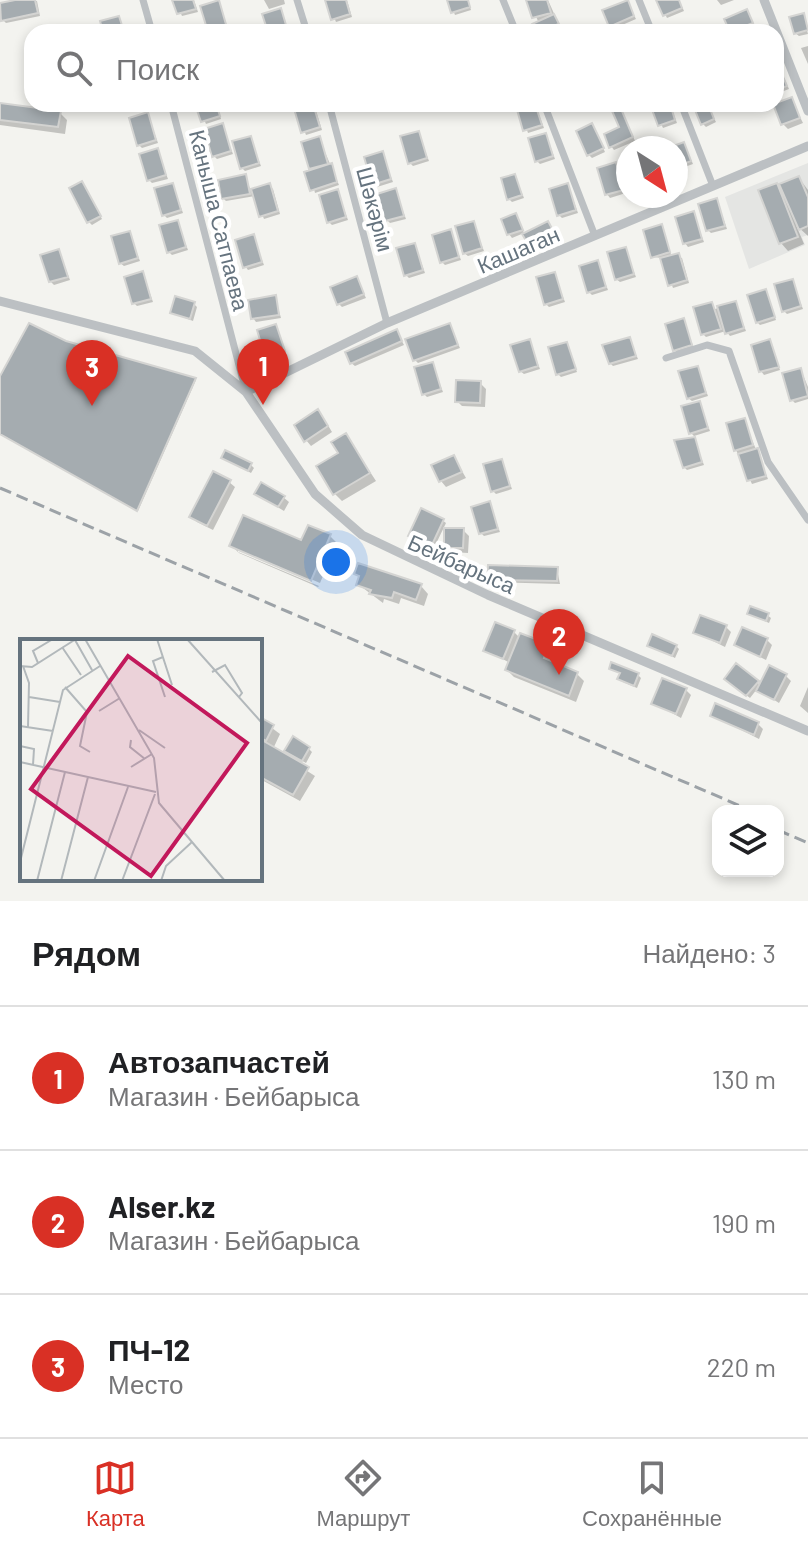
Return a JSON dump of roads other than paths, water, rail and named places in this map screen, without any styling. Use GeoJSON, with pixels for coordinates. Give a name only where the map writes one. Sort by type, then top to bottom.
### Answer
{"type":"FeatureCollection","features":[{"type":"Feature","properties":{"kind":"street"},"geometry":{"type":"LineString","coordinates":[[143,0],[150,24]]}},
{"type":"Feature","properties":{"kind":"street"},"geometry":{"type":"LineString","coordinates":[[297,0],[304,24]]}},
{"type":"Feature","properties":{"kind":"street"},"geometry":{"type":"LineString","coordinates":[[503,0],[513,24]]}},
{"type":"Feature","properties":{"kind":"street"},"geometry":{"type":"LineString","coordinates":[[639,0],[649,24]]}},
{"type":"Feature","properties":{"kind":"street"},"geometry":{"type":"LineString","coordinates":[[764,0],[774,24]]}},
{"type":"Feature","properties":{"kind":"street"},"geometry":{"type":"LineString","coordinates":[[784,50],[808,111]]}},
{"type":"Feature","properties":{"kind":"street","name":"Каныша Сатпаева"},"geometry":{"type":"LineString","coordinates":[[173,112],[246,392]]}},
{"type":"Feature","properties":{"kind":"street","name":"Шәкәрім"},"geometry":{"type":"LineString","coordinates":[[331,112],[387,323]]}},
{"type":"Feature","properties":{"kind":"street"},"geometry":{"type":"LineString","coordinates":[[547,112],[595,236]]}},
{"type":"Feature","properties":{"kind":"street"},"geometry":{"type":"LineString","coordinates":[[684,112],[713,186]]}},
{"type":"Feature","properties":{"kind":"street","name":"Кашаган"},"geometry":{"type":"LineString","coordinates":[[246,392],[387,323],[808,146]]}},
{"type":"Feature","properties":{"kind":"street","name":"Бейбарыса"},"geometry":{"type":"LineString","coordinates":[[0,301],[195,351],[221,368],[246,392],[315,494],[362,535],[488,595],[808,731]]}},
{"type":"Feature","properties":{"kind":"street"},"geometry":{"type":"LineString","coordinates":[[666,358],[707,345],[729,351],[768,462],[808,520]]}},
{"type":"Feature","properties":{"kind":"railway"},"geometry":{"type":"LineString","coordinates":[[0,488],[738,805]]}},
{"type":"Feature","properties":{"kind":"railway"},"geometry":{"type":"LineString","coordinates":[[784,833],[808,843]]}},
{"type":"Feature","properties":{"kind":"place","name":"Автозапчастей"},"geometry":{"type":"Point","coordinates":[263,405]}},
{"type":"Feature","properties":{"kind":"place","name":"ПЧ-12"},"geometry":{"type":"Point","coordinates":[92,406]}},
{"type":"Feature","properties":{"kind":"place","name":"Alser.kz"},"geometry":{"type":"Point","coordinates":[559,675]}}]}
